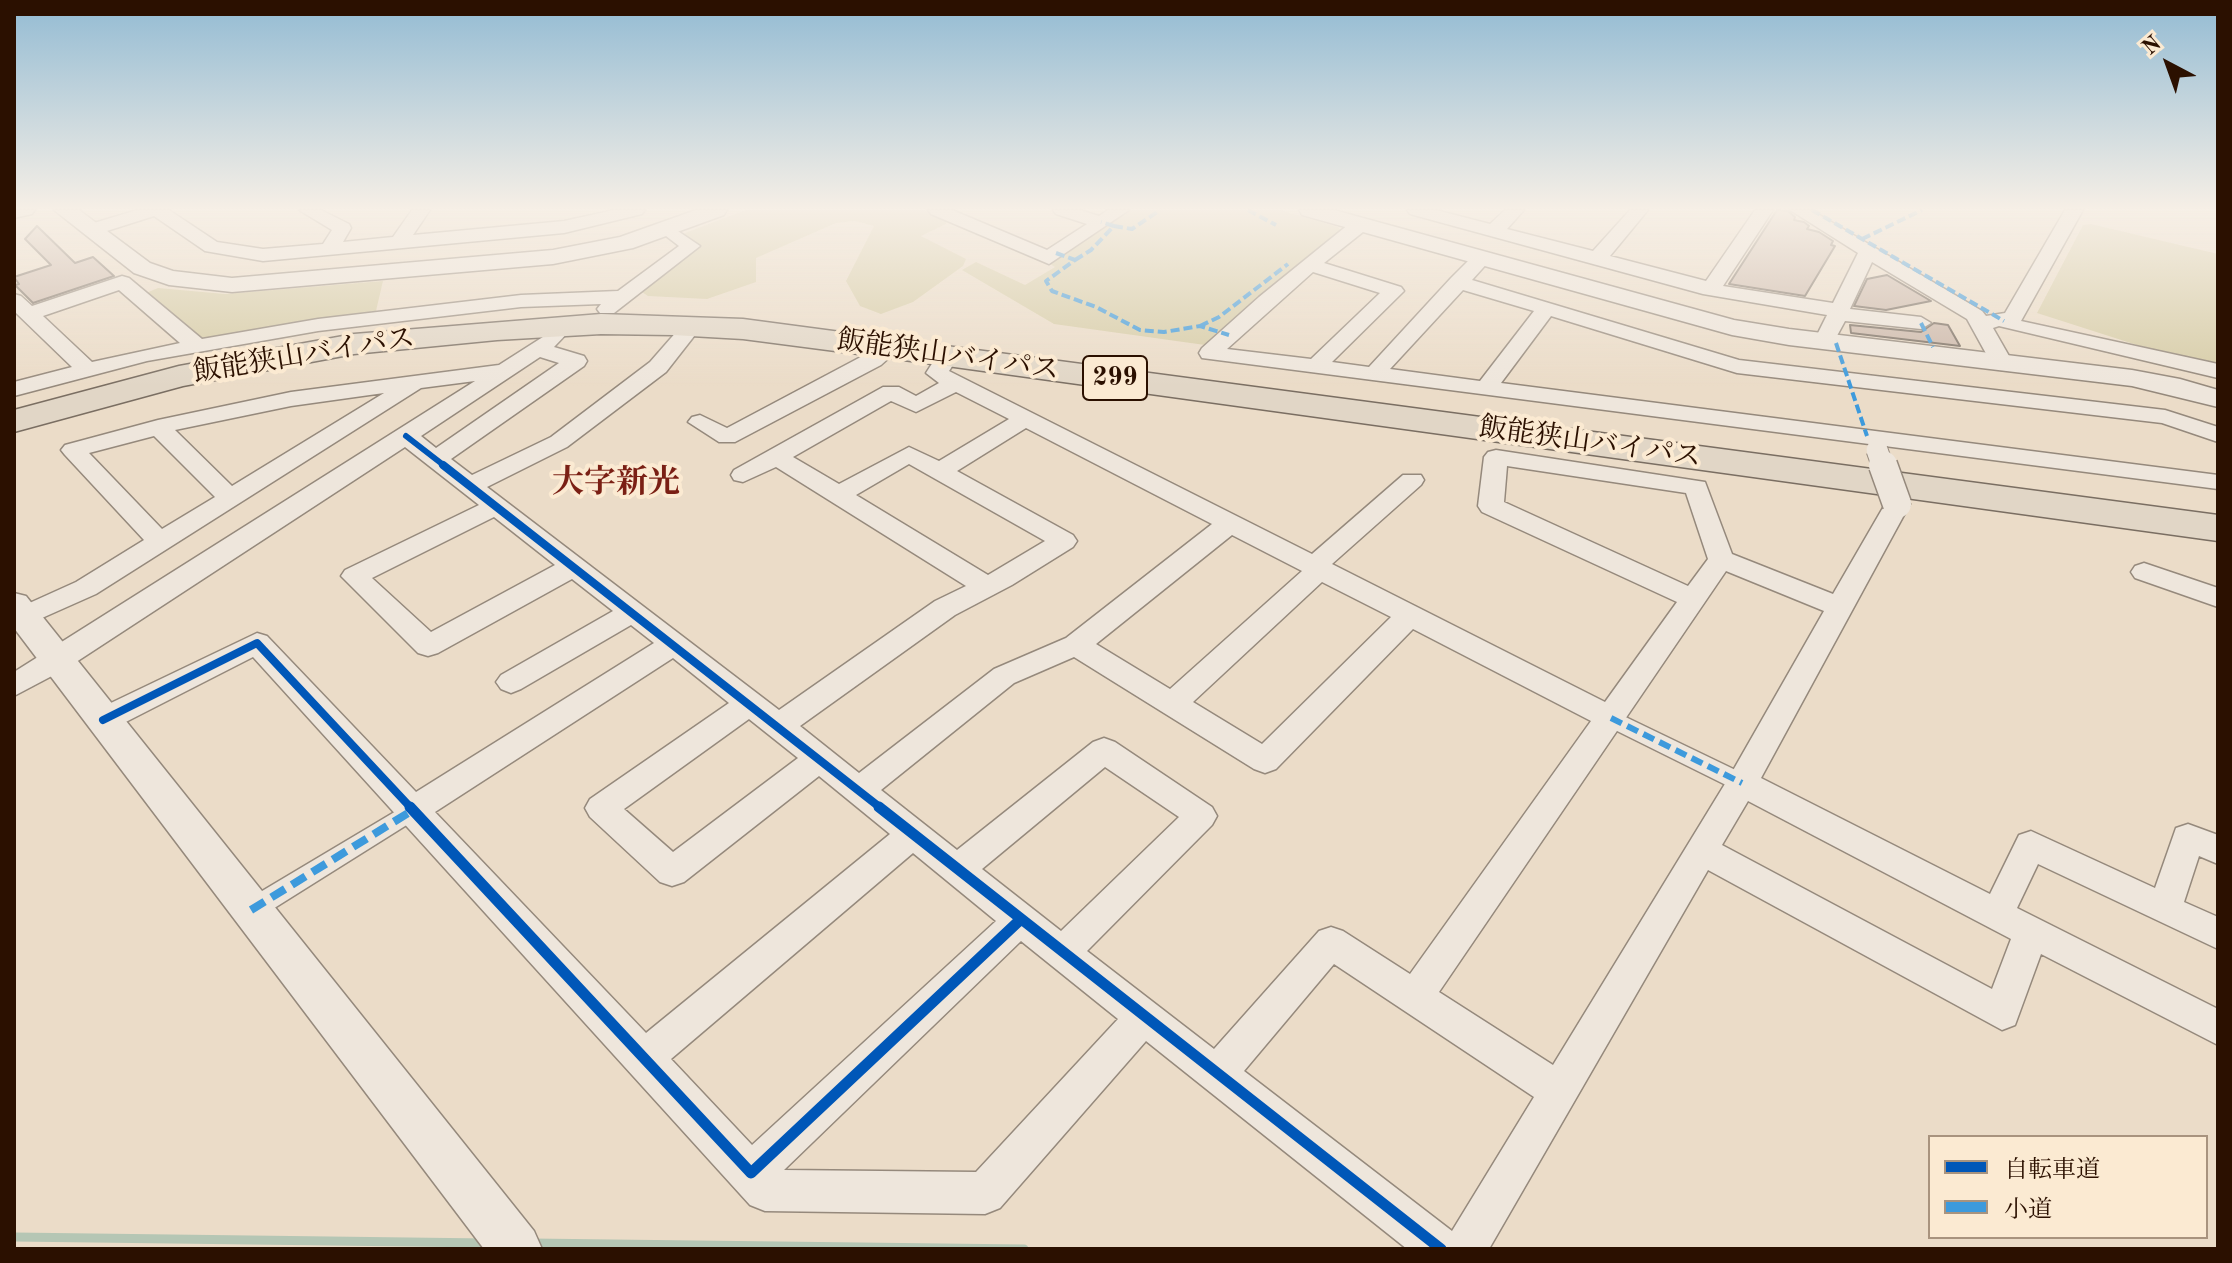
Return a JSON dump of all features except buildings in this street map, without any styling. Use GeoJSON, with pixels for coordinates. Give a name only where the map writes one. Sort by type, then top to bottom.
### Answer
{"type":"FeatureCollection","features":[{"type":"Feature","properties":{"kind":"highway","name":"飯能狭山バイパス"},"geometry":{"type":"LineString","coordinates":[[14,406],[181,362],[346,333],[612,305],[860,331],[2218,511]]}},
{"type":"Feature","properties":{"kind":"highway","name":"飯能狭山バイパス"},"geometry":{"type":"LineString","coordinates":[[14,421],[179,376],[292,354],[424,336],[564,326],[692,326],[743,329],[889,348],[952,369],[2218,528]]}},
{"type":"Feature","properties":{"kind":"street"},"geometry":{"type":"LineString","coordinates":[[145,269],[189,282],[232,285],[416,269]]}},
{"type":"Feature","properties":{"kind":"street"},"geometry":{"type":"LineString","coordinates":[[14,389],[197,346],[318,325],[453,307],[612,305],[660,269]]}},
{"type":"Feature","properties":{"kind":"street"},"geometry":{"type":"LineString","coordinates":[[1305,269],[1210,353],[1486,388],[1872,443],[2218,482]]}},
{"type":"Feature","properties":{"kind":"street"},"geometry":{"type":"LineString","coordinates":[[1315,367],[1394,291],[1323,269]]}},
{"type":"Feature","properties":{"kind":"street"},"geometry":{"type":"LineString","coordinates":[[1374,374],[1471,269]]}},
{"type":"Feature","properties":{"kind":"street"},"geometry":{"type":"LineString","coordinates":[[1517,269],[1702,320],[1825,341],[2157,382],[2218,399]]}},
{"type":"Feature","properties":{"kind":"street"},"geometry":{"type":"LineString","coordinates":[[1633,269],[1710,290],[1921,323]]}},
{"type":"Feature","properties":{"kind":"street"},"geometry":{"type":"LineString","coordinates":[[1710,290],[1724,269]]}},
{"type":"Feature","properties":{"kind":"street"},"geometry":{"type":"LineString","coordinates":[[1825,341],[1859,269]]}},
{"type":"Feature","properties":{"kind":"street"},"geometry":{"type":"LineString","coordinates":[[1898,269],[1975,315],[2002,363]]}},
{"type":"Feature","properties":{"kind":"street"},"geometry":{"type":"LineString","coordinates":[[1980,323],[2012,318],[2040,269]]}},
{"type":"Feature","properties":{"kind":"street"},"geometry":{"type":"LineString","coordinates":[[22,307],[122,282],[197,346]]}},
{"type":"Feature","properties":{"kind":"street"},"geometry":{"type":"LineString","coordinates":[[1458,282],[1737,366],[2165,417],[2218,435]]}},
{"type":"Feature","properties":{"kind":"street"},"geometry":{"type":"LineString","coordinates":[[22,307],[87,370]]}},
{"type":"Feature","properties":{"kind":"street"},"geometry":{"type":"LineString","coordinates":[[1486,388],[1546,309]]}},
{"type":"Feature","properties":{"kind":"street"},"geometry":{"type":"LineString","coordinates":[[2004,321],[2218,371]]}},
{"type":"Feature","properties":{"kind":"street"},"geometry":{"type":"LineString","coordinates":[[14,685],[57,661],[406,436],[553,339],[564,326]]}},
{"type":"Feature","properties":{"kind":"street"},"geometry":{"type":"LineString","coordinates":[[470,486],[559,442],[658,367],[692,326]]}},
{"type":"Feature","properties":{"kind":"street"},"geometry":{"type":"LineString","coordinates":[[700,422],[727,437],[873,360],[889,348]]}},
{"type":"Feature","properties":{"kind":"street"},"geometry":{"type":"LineString","coordinates":[[435,459],[576,361],[537,349]]}},
{"type":"Feature","properties":{"kind":"street"},"geometry":{"type":"LineString","coordinates":[[743,475],[891,392],[916,405],[952,369],[1025,419],[2218,1028]]}},
{"type":"Feature","properties":{"kind":"street"},"geometry":{"type":"LineString","coordinates":[[160,542],[73,450],[158,427],[291,399],[505,371]]}},
{"type":"Feature","properties":{"kind":"street"},"geometry":{"type":"LineString","coordinates":[[421,380],[86,588],[19,610],[504,1234]]}},
{"type":"Feature","properties":{"kind":"street"},"geometry":{"type":"LineString","coordinates":[[940,471],[1025,419]]}},
{"type":"Feature","properties":{"kind":"street"},"geometry":{"type":"LineString","coordinates":[[158,427],[230,498]]}},
{"type":"Feature","properties":{"kind":"street"},"geometry":{"type":"LineString","coordinates":[[406,436],[750,703],[1020,920],[1441,1249]]}},
{"type":"Feature","properties":{"kind":"street"},"geometry":{"type":"LineString","coordinates":[[1465,1249],[1742,783],[1897,504],[1872,443]]}},
{"type":"Feature","properties":{"kind":"street"},"geometry":{"type":"LineString","coordinates":[[779,726],[945,608],[1064,541],[909,454],[838,495]]}},
{"type":"Feature","properties":{"kind":"street"},"geometry":{"type":"LineString","coordinates":[[777,457],[987,587]]}},
{"type":"Feature","properties":{"kind":"street"},"geometry":{"type":"LineString","coordinates":[[1694,599],[1491,506],[1496,457],[1696,487],[1721,559],[1839,607]]}},
{"type":"Feature","properties":{"kind":"street"},"geometry":{"type":"LineString","coordinates":[[1172,704],[1412,480]]}},
{"type":"Feature","properties":{"kind":"street"},"geometry":{"type":"LineString","coordinates":[[497,506],[354,576],[428,646],[574,566]]}},
{"type":"Feature","properties":{"kind":"street"},"geometry":{"type":"LineString","coordinates":[[859,790],[1004,676],[1076,645],[1230,523]]}},
{"type":"Feature","properties":{"kind":"street"},"geometry":{"type":"LineString","coordinates":[[1415,997],[1721,559]]}},
{"type":"Feature","properties":{"kind":"street"},"geometry":{"type":"LineString","coordinates":[[2144,572],[2218,598]]}},
{"type":"Feature","properties":{"kind":"street"},"geometry":{"type":"LineString","coordinates":[[511,682],[633,612]]}},
{"type":"Feature","properties":{"kind":"street"},"geometry":{"type":"LineString","coordinates":[[1076,645],[1265,761],[1410,615]]}},
{"type":"Feature","properties":{"kind":"street"},"geometry":{"type":"LineString","coordinates":[[103,720],[257,643],[765,1190],[985,1193],[1144,1017]]}},
{"type":"Feature","properties":{"kind":"street"},"geometry":{"type":"LineString","coordinates":[[251,910],[674,644]]}},
{"type":"Feature","properties":{"kind":"street"},"geometry":{"type":"LineString","coordinates":[[750,703],[601,808],[672,872],[820,758]]}},
{"type":"Feature","properties":{"kind":"street"},"geometry":{"type":"LineString","coordinates":[[957,870],[1104,750],[1201,816],[1062,953]]}},
{"type":"Feature","properties":{"kind":"street"},"geometry":{"type":"LineString","coordinates":[[644,1058],[913,834]]}},
{"type":"Feature","properties":{"kind":"street"},"geometry":{"type":"LineString","coordinates":[[2165,909],[2188,837],[2218,850]]}},
{"type":"Feature","properties":{"kind":"street"},"geometry":{"type":"LineString","coordinates":[[1997,914],[2031,845],[2218,934]]}},
{"type":"Feature","properties":{"kind":"street"},"geometry":{"type":"LineString","coordinates":[[1701,850],[2002,1013],[2031,932]]}},
{"type":"Feature","properties":{"kind":"street"},"geometry":{"type":"LineString","coordinates":[[751,1173],[1020,920]]}},
{"type":"Feature","properties":{"kind":"street"},"geometry":{"type":"LineString","coordinates":[[1217,1074],[1331,942],[1559,1091]]}},
{"type":"Feature","properties":{"kind":"shaded area"},"geometry":{"type":"Polygon","coordinates":[[[669,269],[756,269],[756,282],[707,299],[648,296],[639,290],[669,269]]]}},
{"type":"Feature","properties":{"kind":"shaded area"},"geometry":{"type":"Polygon","coordinates":[[[852,269],[959,269],[913,302],[881,314],[860,306],[846,281],[852,269]]]}},
{"type":"Feature","properties":{"kind":"shaded area"},"geometry":{"type":"Polygon","coordinates":[[[991,269],[1025,285],[1052,269],[1295,269],[1205,345],[1054,324],[962,270],[991,269]]]}},
{"type":"Feature","properties":{"kind":"shaded area"},"geometry":{"type":"Polygon","coordinates":[[[2060,269],[2218,269],[2218,366],[2140,346],[2037,313],[2060,269]]]}},
{"type":"Feature","properties":{"kind":"shaded area"},"geometry":{"type":"Polygon","coordinates":[[[383,281],[376,311],[212,338],[201,338],[146,293],[158,288],[225,294],[383,281]]]}},
{"type":"Feature","properties":{"kind":"waterway"},"geometry":{"type":"LineString","coordinates":[[14,1237],[488,1243]]}},
{"type":"Feature","properties":{"kind":"waterway"},"geometry":{"type":"LineString","coordinates":[[532,1243],[1024,1249]]}},
{"type":"Feature","properties":{"kind":"marked path"},"geometry":{"type":"LineString","coordinates":[[1063,269],[1046,281],[1052,291],[1096,307],[1140,330],[1164,332],[1200,326],[1229,335]]}},
{"type":"Feature","properties":{"kind":"marked path"},"geometry":{"type":"LineString","coordinates":[[1200,326],[1219,317],[1282,269]]}},
{"type":"Feature","properties":{"kind":"marked path"},"geometry":{"type":"LineString","coordinates":[[1914,269],[2004,321]]}},
{"type":"Feature","properties":{"kind":"marked path"},"geometry":{"type":"LineString","coordinates":[[1921,323],[1933,347]]}},
{"type":"Feature","properties":{"kind":"marked path"},"geometry":{"type":"LineString","coordinates":[[1836,343],[1867,436]]}},
{"type":"Feature","properties":{"kind":"marked path"},"geometry":{"type":"LineString","coordinates":[[1611,718],[1742,783]]}},
{"type":"Feature","properties":{"kind":"marked path"},"geometry":{"type":"LineString","coordinates":[[251,910],[413,810]]}},
{"type":"Feature","properties":{"kind":"cycle path"},"geometry":{"type":"LineString","coordinates":[[406,436],[1441,1249]]}},
{"type":"Feature","properties":{"kind":"cycle path"},"geometry":{"type":"LineString","coordinates":[[103,720],[257,643],[751,1173],[1020,920]]}},
{"type":"Feature","properties":{"kind":"district","name":"大字新光"},"geometry":{"type":"Point","coordinates":[616,484]}}]}
